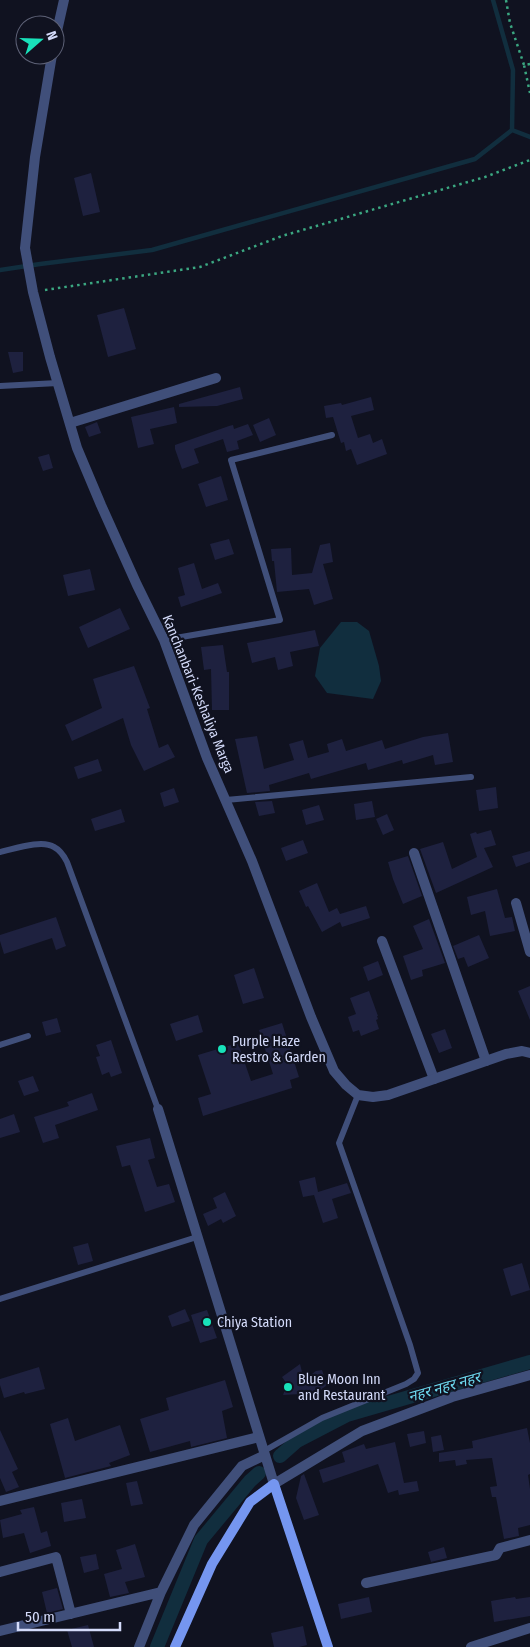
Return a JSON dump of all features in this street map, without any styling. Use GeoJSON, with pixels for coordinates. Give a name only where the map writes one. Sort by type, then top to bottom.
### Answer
{"type":"FeatureCollection","features":[{"type":"Feature","properties":{"kind":"main road"},"geometry":{"type":"LineString","coordinates":[[175,1647],[212,1564],[250,1502],[274,1484],[328,1647]]}},
{"type":"Feature","properties":{"kind":"street"},"geometry":{"type":"LineString","coordinates":[[61,15],[64,0]]}},
{"type":"Feature","properties":{"kind":"street","name":"Kanchanbari-Keshaliya Marga"},"geometry":{"type":"LineString","coordinates":[[50,65],[35,157],[25,248],[33,292],[58,383],[78,448],[137,586],[164,640],[207,758],[281,934],[311,1017],[334,1071],[358,1095]]}},
{"type":"Feature","properties":{"kind":"street"},"geometry":{"type":"LineString","coordinates":[[70,422],[216,378]]}},
{"type":"Feature","properties":{"kind":"street"},"geometry":{"type":"LineString","coordinates":[[414,853],[486,1061]]}},
{"type":"Feature","properties":{"kind":"street"},"geometry":{"type":"LineString","coordinates":[[516,903],[530,952]]}},
{"type":"Feature","properties":{"kind":"street"},"geometry":{"type":"LineString","coordinates":[[382,941],[434,1079]]}},
{"type":"Feature","properties":{"kind":"street"},"geometry":{"type":"LineString","coordinates":[[358,1095],[373,1097],[388,1095],[506,1054],[522,1051],[530,1053]]}},
{"type":"Feature","properties":{"kind":"street"},"geometry":{"type":"LineString","coordinates":[[158,1109],[274,1484],[362,1431],[452,1397],[530,1375]]}},
{"type":"Feature","properties":{"kind":"street"},"geometry":{"type":"LineString","coordinates":[[0,1501],[259,1437]]}},
{"type":"Feature","properties":{"kind":"street"},"geometry":{"type":"LineString","coordinates":[[139,1647],[161,1592],[194,1525],[242,1466],[264,1453]]}},
{"type":"Feature","properties":{"kind":"street"},"geometry":{"type":"LineString","coordinates":[[366,1583],[496,1556],[500,1548],[530,1540]]}},
{"type":"Feature","properties":{"kind":"street"},"geometry":{"type":"LineString","coordinates":[[0,1572],[56,1557],[71,1614]]}},
{"type":"Feature","properties":{"kind":"street"},"geometry":{"type":"LineString","coordinates":[[0,1632],[161,1592]]}},
{"type":"Feature","properties":{"kind":"street"},"geometry":{"type":"LineString","coordinates":[[472,1647],[530,1628]]}},
{"type":"Feature","properties":{"kind":"lane"},"geometry":{"type":"LineString","coordinates":[[0,386],[58,383]]}},
{"type":"Feature","properties":{"kind":"lane"},"geometry":{"type":"LineString","coordinates":[[164,640],[280,620],[231,460],[332,435]]}},
{"type":"Feature","properties":{"kind":"lane"},"geometry":{"type":"LineString","coordinates":[[226,800],[471,777]]}},
{"type":"Feature","properties":{"kind":"lane"},"geometry":{"type":"LineString","coordinates":[[0,852],[48,844],[56,847],[64,857],[158,1109]]}},
{"type":"Feature","properties":{"kind":"lane"},"geometry":{"type":"LineString","coordinates":[[0,1044],[28,1036]]}},
{"type":"Feature","properties":{"kind":"lane"},"geometry":{"type":"LineString","coordinates":[[264,1453],[322,1418],[406,1384],[414,1379],[418,1373],[339,1143],[358,1095]]}},
{"type":"Feature","properties":{"kind":"lane"},"geometry":{"type":"LineString","coordinates":[[0,1299],[197,1237]]}},
{"type":"Feature","properties":{"kind":"path"},"geometry":{"type":"LineString","coordinates":[[506,0],[510,23],[524,65],[530,93]]}},
{"type":"Feature","properties":{"kind":"path"},"geometry":{"type":"LineString","coordinates":[[524,65],[530,64]]}},
{"type":"Feature","properties":{"kind":"path"},"geometry":{"type":"LineString","coordinates":[[33,292],[200,267],[282,236],[485,177],[530,160]]}},
{"type":"Feature","properties":{"kind":"water"},"geometry":{"type":"Polygon","coordinates":[[[341,622],[357,622],[369,631],[379,666],[381,681],[373,699],[327,693],[315,676],[320,648],[341,622]]]}},
{"type":"Feature","properties":{"kind":"building"},"geometry":{"type":"Polygon","coordinates":[[[91,173],[100,212],[83,216],[74,178],[91,173]]]}},
{"type":"Feature","properties":{"kind":"building"},"geometry":{"type":"Polygon","coordinates":[[[124,308],[136,349],[108,357],[97,315],[124,308]]]}},
{"type":"Feature","properties":{"kind":"building"},"geometry":{"type":"Polygon","coordinates":[[[8,352],[23,352],[23,371],[13,373],[8,352]]]}},
{"type":"Feature","properties":{"kind":"building"},"geometry":{"type":"Polygon","coordinates":[[[240,387],[243,399],[217,406],[179,407],[179,404],[240,387]]]}},
{"type":"Feature","properties":{"kind":"building"},"geometry":{"type":"Polygon","coordinates":[[[371,397],[374,410],[351,416],[358,438],[370,434],[373,443],[382,439],[387,454],[357,465],[351,449],[346,451],[344,442],[341,443],[333,417],[326,418],[324,406],[341,403],[342,405],[371,397]]]}},
{"type":"Feature","properties":{"kind":"building"},"geometry":{"type":"Polygon","coordinates":[[[174,407],[177,423],[150,429],[154,444],[138,448],[131,417],[174,407]]]}},
{"type":"Feature","properties":{"kind":"building"},"geometry":{"type":"Polygon","coordinates":[[[269,418],[276,435],[260,442],[253,425],[269,418]]]}},
{"type":"Feature","properties":{"kind":"building"},"geometry":{"type":"Polygon","coordinates":[[[97,422],[101,433],[89,437],[85,427],[97,422]]]}},
{"type":"Feature","properties":{"kind":"building"},"geometry":{"type":"Polygon","coordinates":[[[248,424],[253,435],[237,441],[239,449],[227,452],[223,439],[194,449],[199,463],[182,469],[175,445],[229,426],[233,425],[234,429],[248,424]]]}},
{"type":"Feature","properties":{"kind":"building"},"geometry":{"type":"Polygon","coordinates":[[[49,454],[53,468],[43,471],[38,457],[49,454]]]}},
{"type":"Feature","properties":{"kind":"building"},"geometry":{"type":"Polygon","coordinates":[[[221,476],[228,500],[206,507],[198,484],[221,476]]]}},
{"type":"Feature","properties":{"kind":"building"},"geometry":{"type":"Polygon","coordinates":[[[229,539],[234,554],[215,560],[210,544],[229,539]]]}},
{"type":"Feature","properties":{"kind":"building"},"geometry":{"type":"Polygon","coordinates":[[[330,543],[333,562],[323,564],[333,599],[314,605],[309,589],[277,592],[271,549],[291,548],[292,575],[312,573],[320,545],[330,543]]]}},
{"type":"Feature","properties":{"kind":"building"},"geometry":{"type":"Polygon","coordinates":[[[194,563],[202,589],[218,583],[222,593],[181,607],[178,597],[185,595],[178,568],[194,563]]]}},
{"type":"Feature","properties":{"kind":"building"},"geometry":{"type":"Polygon","coordinates":[[[90,569],[95,590],[68,596],[63,575],[90,569]]]}},
{"type":"Feature","properties":{"kind":"building"},"geometry":{"type":"Polygon","coordinates":[[[120,608],[130,629],[88,648],[79,627],[120,608]]]}},
{"type":"Feature","properties":{"kind":"building"},"geometry":{"type":"Polygon","coordinates":[[[315,630],[319,646],[290,652],[293,666],[278,670],[275,657],[252,663],[247,643],[315,630]]]}},
{"type":"Feature","properties":{"kind":"building"},"geometry":{"type":"Polygon","coordinates":[[[223,645],[227,672],[229,672],[229,710],[212,710],[211,669],[204,670],[201,647],[223,645]]]}},
{"type":"Feature","properties":{"kind":"building"},"geometry":{"type":"Polygon","coordinates":[[[134,666],[150,708],[147,709],[159,748],[168,744],[175,757],[144,771],[131,745],[123,718],[72,741],[65,725],[102,708],[93,679],[134,666]]]}},
{"type":"Feature","properties":{"kind":"building"},"geometry":{"type":"Polygon","coordinates":[[[448,733],[453,762],[435,765],[433,755],[403,764],[402,760],[368,770],[366,763],[311,779],[309,773],[269,785],[270,791],[247,793],[235,739],[257,736],[264,769],[294,760],[289,744],[303,740],[308,758],[329,752],[327,744],[342,739],[346,751],[382,740],[385,749],[423,737],[448,733]]]}},
{"type":"Feature","properties":{"kind":"building"},"geometry":{"type":"Polygon","coordinates":[[[98,759],[102,771],[78,779],[74,767],[98,759]]]}},
{"type":"Feature","properties":{"kind":"building"},"geometry":{"type":"Polygon","coordinates":[[[496,787],[498,808],[479,811],[476,790],[496,787]]]}},
{"type":"Feature","properties":{"kind":"building"},"geometry":{"type":"Polygon","coordinates":[[[174,788],[179,802],[164,807],[160,793],[174,788]]]}},
{"type":"Feature","properties":{"kind":"building"},"geometry":{"type":"Polygon","coordinates":[[[272,801],[275,813],[259,816],[255,802],[272,801]]]}},
{"type":"Feature","properties":{"kind":"building"},"geometry":{"type":"Polygon","coordinates":[[[372,801],[375,817],[356,820],[354,804],[372,801]]]}},
{"type":"Feature","properties":{"kind":"building"},"geometry":{"type":"Polygon","coordinates":[[[319,805],[324,820],[306,825],[302,810],[319,805]]]}},
{"type":"Feature","properties":{"kind":"building"},"geometry":{"type":"Polygon","coordinates":[[[121,809],[125,822],[95,831],[91,819],[121,809]]]}},
{"type":"Feature","properties":{"kind":"building"},"geometry":{"type":"Polygon","coordinates":[[[387,814],[394,830],[383,835],[376,819],[387,814]]]}},
{"type":"Feature","properties":{"kind":"building"},"geometry":{"type":"Polygon","coordinates":[[[491,830],[496,845],[484,848],[493,867],[436,893],[420,849],[443,842],[452,869],[477,857],[470,834],[491,830]]]}},
{"type":"Feature","properties":{"kind":"building"},"geometry":{"type":"Polygon","coordinates":[[[303,840],[308,853],[286,861],[281,848],[303,840]]]}},
{"type":"Feature","properties":{"kind":"building"},"geometry":{"type":"Polygon","coordinates":[[[530,851],[530,862],[516,867],[512,856],[530,851]]]}},
{"type":"Feature","properties":{"kind":"building"},"geometry":{"type":"Polygon","coordinates":[[[408,856],[422,896],[403,904],[388,862],[408,856]]]}},
{"type":"Feature","properties":{"kind":"building"},"geometry":{"type":"Polygon","coordinates":[[[317,883],[329,912],[337,908],[340,914],[366,906],[370,918],[342,927],[340,922],[322,932],[308,906],[306,907],[299,891],[317,883]]]}},
{"type":"Feature","properties":{"kind":"building"},"geometry":{"type":"Polygon","coordinates":[[[497,889],[505,918],[512,917],[515,931],[490,936],[485,911],[471,915],[467,897],[497,889]]]}},
{"type":"Feature","properties":{"kind":"building"},"geometry":{"type":"Polygon","coordinates":[[[56,917],[66,946],[56,950],[52,938],[4,954],[0,935],[56,917]]]}},
{"type":"Feature","properties":{"kind":"building"},"geometry":{"type":"Polygon","coordinates":[[[429,919],[445,963],[422,970],[423,976],[411,980],[403,956],[423,949],[413,926],[429,919]]]}},
{"type":"Feature","properties":{"kind":"building"},"geometry":{"type":"Polygon","coordinates":[[[479,935],[489,958],[468,967],[464,957],[458,959],[453,946],[479,935]]]}},
{"type":"Feature","properties":{"kind":"building"},"geometry":{"type":"Polygon","coordinates":[[[378,961],[383,975],[368,981],[363,967],[378,961]]]}},
{"type":"Feature","properties":{"kind":"building"},"geometry":{"type":"Polygon","coordinates":[[[254,968],[264,998],[243,1004],[234,975],[254,968]]]}},
{"type":"Feature","properties":{"kind":"building"},"geometry":{"type":"Polygon","coordinates":[[[530,986],[530,1020],[518,991],[530,986]]]}},
{"type":"Feature","properties":{"kind":"building"},"geometry":{"type":"Polygon","coordinates":[[[369,991],[378,1016],[376,1020],[379,1029],[361,1036],[359,1030],[353,1032],[348,1017],[356,1014],[350,998],[369,991]]]}},
{"type":"Feature","properties":{"kind":"building"},"geometry":{"type":"Polygon","coordinates":[[[198,1015],[203,1032],[176,1041],[170,1024],[198,1015]]]}},
{"type":"Feature","properties":{"kind":"building"},"geometry":{"type":"Polygon","coordinates":[[[57,1018],[61,1032],[46,1036],[42,1022],[57,1018]]]}},
{"type":"Feature","properties":{"kind":"building"},"geometry":{"type":"Polygon","coordinates":[[[282,1023],[299,1077],[290,1080],[292,1088],[203,1116],[198,1098],[211,1094],[198,1055],[238,1043],[251,1081],[273,1074],[259,1030],[282,1023]]]}},
{"type":"Feature","properties":{"kind":"building"},"geometry":{"type":"Polygon","coordinates":[[[445,1029],[452,1048],[439,1053],[431,1034],[445,1029]]]}},
{"type":"Feature","properties":{"kind":"building"},"geometry":{"type":"Polygon","coordinates":[[[111,1040],[122,1073],[111,1077],[109,1072],[102,1075],[96,1057],[100,1056],[96,1045],[111,1040]]]}},
{"type":"Feature","properties":{"kind":"building"},"geometry":{"type":"Polygon","coordinates":[[[33,1076],[39,1091],[24,1096],[18,1081],[33,1076]]]}},
{"type":"Feature","properties":{"kind":"building"},"geometry":{"type":"Polygon","coordinates":[[[92,1093],[98,1110],[55,1125],[59,1138],[43,1143],[34,1117],[69,1106],[67,1102],[92,1093]]]}},
{"type":"Feature","properties":{"kind":"building"},"geometry":{"type":"Polygon","coordinates":[[[14,1114],[20,1132],[0,1138],[0,1119],[14,1114]]]}},
{"type":"Feature","properties":{"kind":"building"},"geometry":{"type":"Polygon","coordinates":[[[150,1138],[155,1158],[148,1160],[157,1187],[169,1184],[175,1202],[145,1212],[130,1165],[122,1167],[116,1146],[150,1138]]]}},
{"type":"Feature","properties":{"kind":"building"},"geometry":{"type":"Polygon","coordinates":[[[315,1177],[318,1192],[347,1183],[351,1193],[332,1199],[338,1218],[323,1223],[314,1195],[303,1197],[299,1181],[315,1177]]]}},
{"type":"Feature","properties":{"kind":"building"},"geometry":{"type":"Polygon","coordinates":[[[225,1192],[236,1216],[223,1223],[221,1219],[208,1226],[203,1214],[217,1208],[213,1198],[225,1192]]]}},
{"type":"Feature","properties":{"kind":"building"},"geometry":{"type":"Polygon","coordinates":[[[88,1243],[93,1261],[78,1265],[73,1247],[88,1243]]]}},
{"type":"Feature","properties":{"kind":"building"},"geometry":{"type":"Polygon","coordinates":[[[522,1263],[530,1290],[511,1296],[503,1269],[522,1263]]]}},
{"type":"Feature","properties":{"kind":"building"},"geometry":{"type":"Polygon","coordinates":[[[185,1309],[190,1321],[172,1327],[168,1316],[185,1309]]]}},
{"type":"Feature","properties":{"kind":"building"},"geometry":{"type":"Polygon","coordinates":[[[207,1310],[217,1338],[200,1343],[191,1315],[207,1310]]]}},
{"type":"Feature","properties":{"kind":"building"},"geometry":{"type":"Polygon","coordinates":[[[300,1364],[304,1380],[316,1371],[322,1370],[327,1385],[317,1393],[283,1395],[287,1384],[282,1377],[300,1364]]]}},
{"type":"Feature","properties":{"kind":"building"},"geometry":{"type":"Polygon","coordinates":[[[39,1367],[45,1389],[25,1394],[24,1392],[4,1398],[0,1379],[39,1367]]]}},
{"type":"Feature","properties":{"kind":"building"},"geometry":{"type":"Polygon","coordinates":[[[225,1380],[233,1407],[222,1411],[227,1438],[191,1447],[190,1441],[150,1452],[140,1419],[169,1410],[166,1398],[225,1380]]]}},
{"type":"Feature","properties":{"kind":"building"},"geometry":{"type":"Polygon","coordinates":[[[68,1418],[75,1441],[120,1425],[130,1455],[109,1463],[111,1466],[65,1478],[50,1424],[68,1418]]]}},
{"type":"Feature","properties":{"kind":"building"},"geometry":{"type":"Polygon","coordinates":[[[527,1428],[530,1443],[530,1474],[528,1475],[530,1525],[518,1528],[519,1536],[504,1539],[496,1497],[492,1497],[490,1487],[497,1486],[492,1458],[466,1460],[467,1464],[456,1466],[455,1460],[439,1462],[439,1453],[473,1448],[472,1441],[527,1428]]]}},
{"type":"Feature","properties":{"kind":"building"},"geometry":{"type":"Polygon","coordinates":[[[0,1430],[18,1469],[12,1472],[19,1487],[6,1492],[0,1478],[0,1430]]]}},
{"type":"Feature","properties":{"kind":"building"},"geometry":{"type":"Polygon","coordinates":[[[424,1431],[426,1443],[410,1447],[407,1434],[424,1431]]]}},
{"type":"Feature","properties":{"kind":"building"},"geometry":{"type":"Polygon","coordinates":[[[441,1435],[444,1450],[433,1452],[431,1437],[441,1435]]]}},
{"type":"Feature","properties":{"kind":"building"},"geometry":{"type":"Polygon","coordinates":[[[395,1442],[404,1483],[417,1481],[419,1491],[399,1495],[398,1490],[388,1493],[378,1464],[323,1483],[319,1470],[345,1462],[342,1452],[364,1444],[366,1449],[395,1442]]]}},
{"type":"Feature","properties":{"kind":"building"},"geometry":{"type":"Polygon","coordinates":[[[304,1474],[319,1515],[304,1520],[296,1498],[301,1476],[304,1474]]]}},
{"type":"Feature","properties":{"kind":"building"},"geometry":{"type":"Polygon","coordinates":[[[137,1481],[143,1504],[131,1506],[126,1483],[137,1481]]]}},
{"type":"Feature","properties":{"kind":"building"},"geometry":{"type":"Polygon","coordinates":[[[82,1499],[86,1518],[64,1522],[61,1503],[82,1499]]]}},
{"type":"Feature","properties":{"kind":"building"},"geometry":{"type":"Polygon","coordinates":[[[34,1507],[41,1533],[47,1531],[51,1546],[30,1553],[24,1533],[3,1538],[0,1520],[22,1514],[20,1510],[34,1507]]]}},
{"type":"Feature","properties":{"kind":"building"},"geometry":{"type":"Polygon","coordinates":[[[135,1544],[145,1577],[125,1582],[129,1593],[110,1597],[104,1574],[122,1569],[116,1550],[135,1544]]]}},
{"type":"Feature","properties":{"kind":"building"},"geometry":{"type":"Polygon","coordinates":[[[444,1547],[447,1558],[431,1562],[428,1552],[444,1547]]]}},
{"type":"Feature","properties":{"kind":"building"},"geometry":{"type":"Polygon","coordinates":[[[96,1554],[99,1569],[84,1573],[80,1557],[96,1554]]]}},
{"type":"Feature","properties":{"kind":"building"},"geometry":{"type":"Polygon","coordinates":[[[57,1588],[63,1609],[47,1613],[42,1592],[57,1588]]]}},
{"type":"Feature","properties":{"kind":"building"},"geometry":{"type":"Polygon","coordinates":[[[369,1597],[372,1612],[341,1619],[338,1604],[369,1597]]]}},
{"type":"Feature","properties":{"kind":"building"},"geometry":{"type":"Polygon","coordinates":[[[515,1597],[516,1599],[530,1597],[530,1616],[494,1622],[491,1601],[515,1597]]]}},
{"type":"Feature","properties":{"kind":"building"},"geometry":{"type":"Polygon","coordinates":[[[88,1625],[94,1647],[72,1647],[67,1630],[88,1625]]]}},
{"type":"Feature","properties":{"kind":"building"},"geometry":{"type":"Polygon","coordinates":[[[303,1626],[307,1645],[299,1647],[274,1647],[271,1633],[303,1626]]]}},
{"type":"Feature","properties":{"kind":"waterway"},"geometry":{"type":"LineString","coordinates":[[0,270],[152,250],[475,159],[512,130],[513,70],[493,0]]}},
{"type":"Feature","properties":{"kind":"waterway"},"geometry":{"type":"LineString","coordinates":[[512,130],[530,137]]}},
{"type":"Feature","properties":{"kind":"waterway","name":"नहर नहर नहर"},"geometry":{"type":"LineString","coordinates":[[280,1456],[297,1441],[347,1415],[530,1362]]}},
{"type":"Feature","properties":{"kind":"waterway","name":"नहर नहर नहर"},"geometry":{"type":"LineString","coordinates":[[157,1647],[201,1540],[250,1481],[259,1473]]}},
{"type":"Feature","properties":{"kind":"place","name":"Purple Haze Restro & Garden"},"geometry":{"type":"Point","coordinates":[222,1049]}},
{"type":"Feature","properties":{"kind":"place","name":"Chiya Station"},"geometry":{"type":"Point","coordinates":[207,1322]}},
{"type":"Feature","properties":{"kind":"place","name":"Blue Moon Inn and Restaurant"},"geometry":{"type":"Point","coordinates":[288,1387]}}]}
